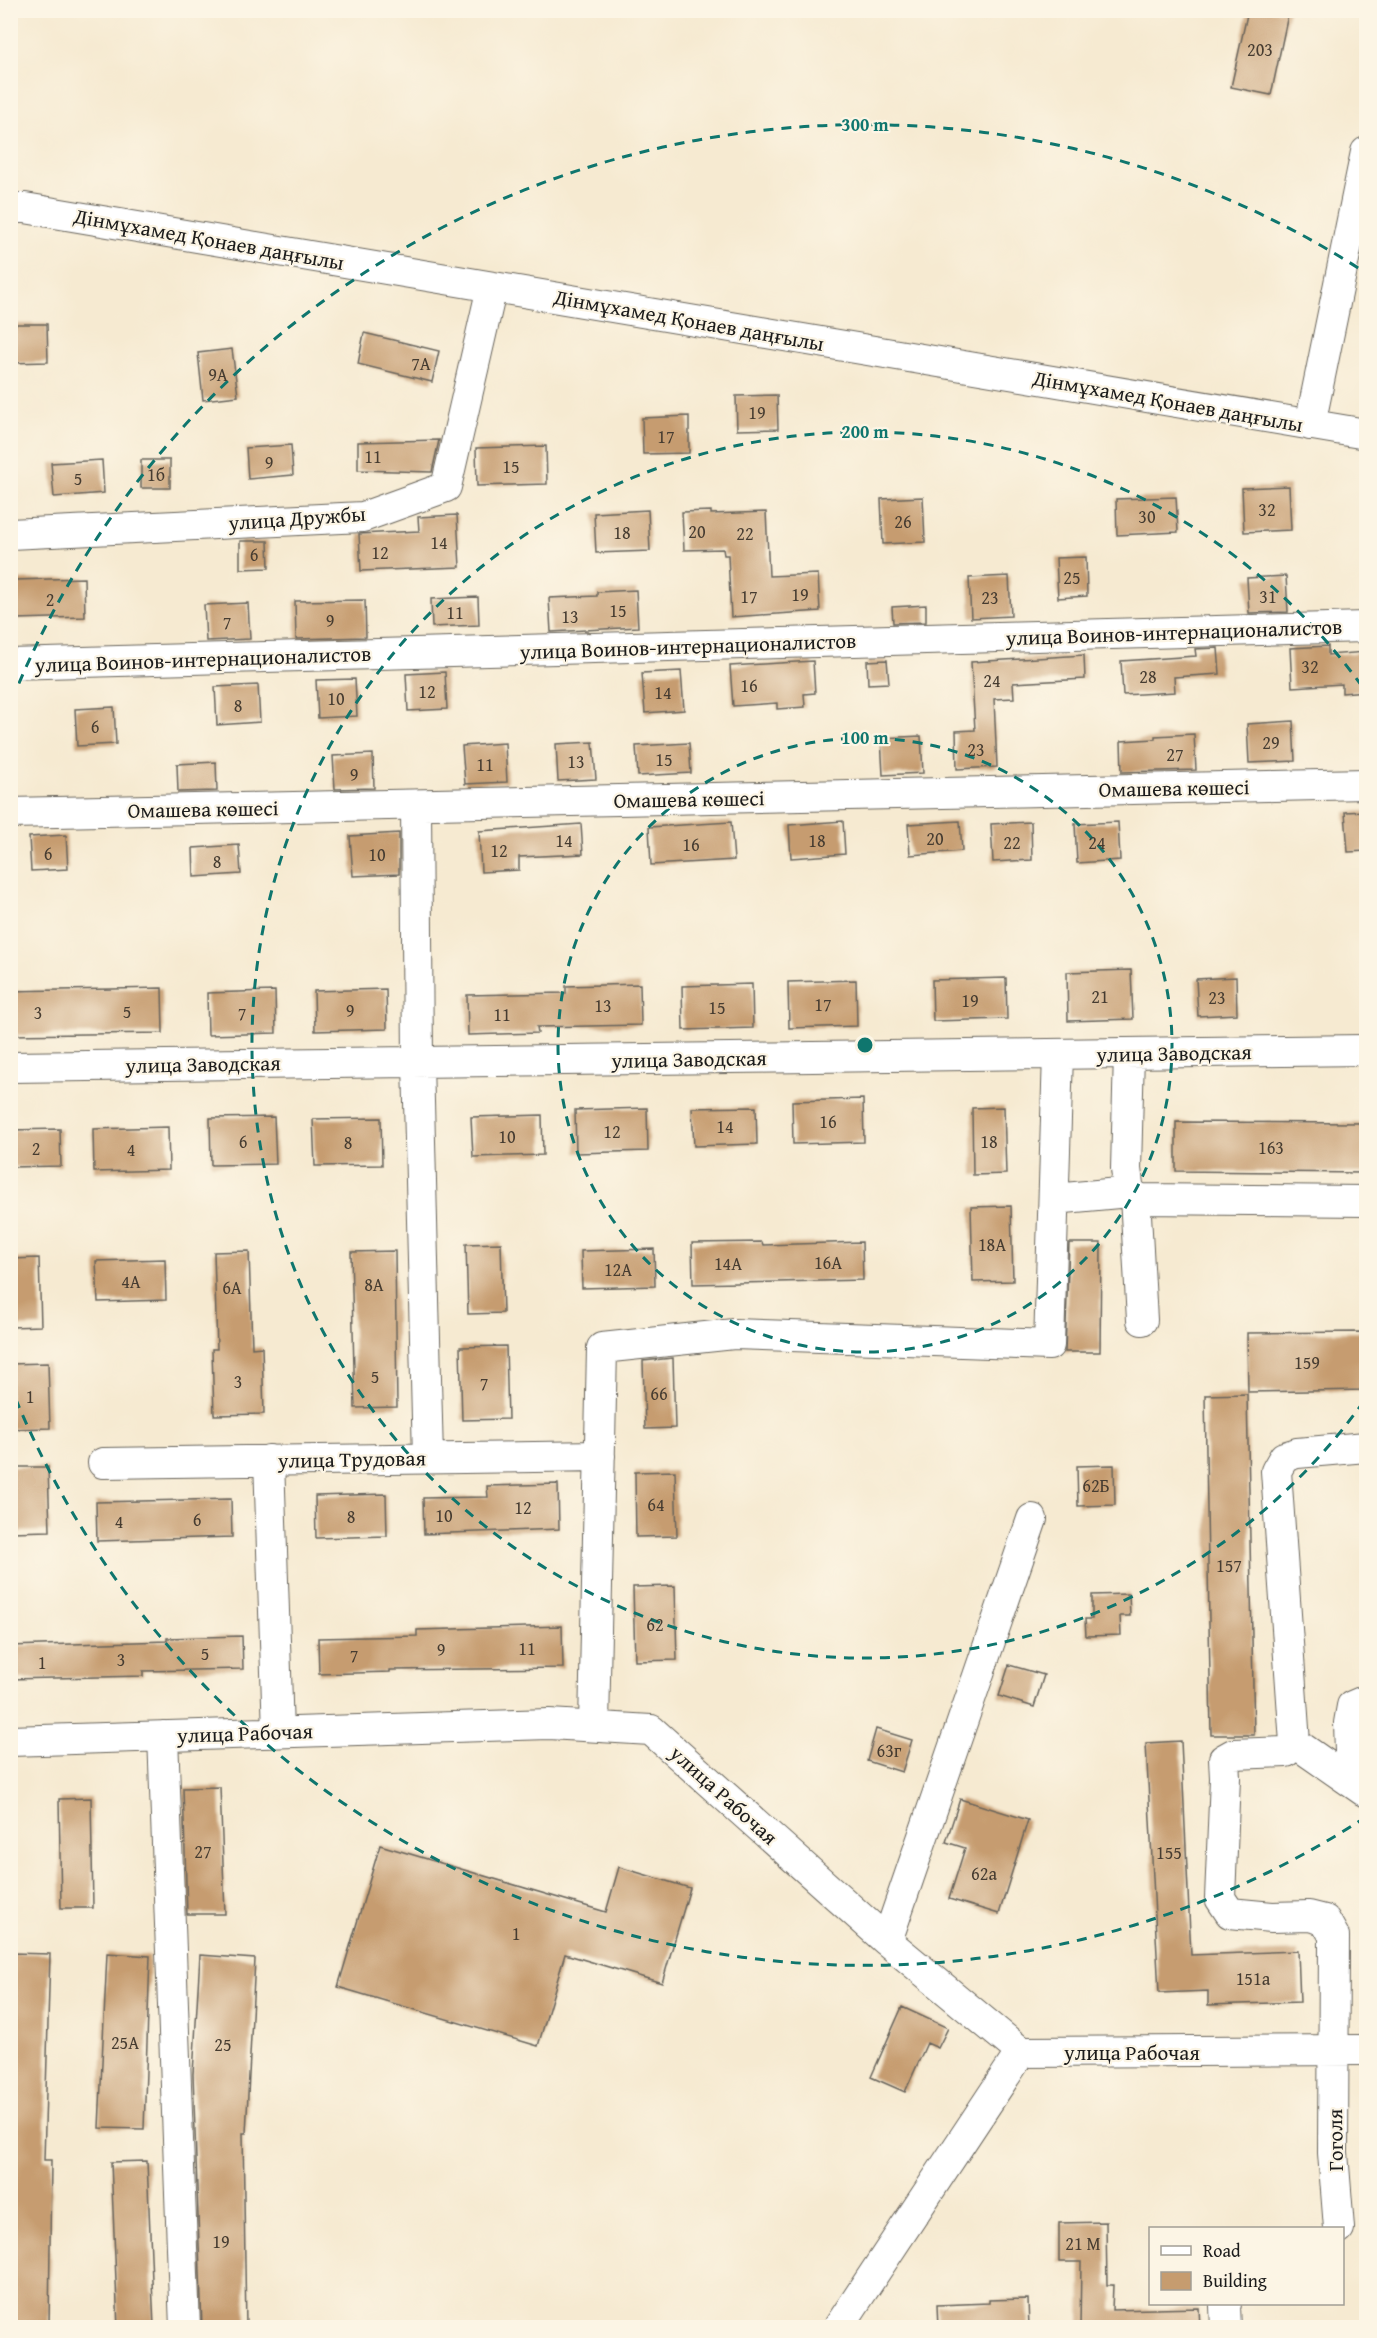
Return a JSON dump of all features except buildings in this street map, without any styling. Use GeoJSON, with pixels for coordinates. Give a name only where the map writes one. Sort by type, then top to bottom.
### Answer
{"type":"FeatureCollection","features":[{"type":"Feature","properties":{"kind":"street"},"geometry":{"type":"LineString","coordinates":[[1310,424],[1366,152]]}},
{"type":"Feature","properties":{"kind":"street","name":"Дінмұхамед Қонаев даңғылы"},"geometry":{"type":"LineString","coordinates":[[10,208],[25,208],[1366,434]]}},
{"type":"Feature","properties":{"kind":"street","name":"улица Дружбы"},"geometry":{"type":"LineString","coordinates":[[10,534],[363,517],[446,487],[492,287]]}},
{"type":"Feature","properties":{"kind":"street","name":"улица Воинов-интернационалистов"},"geometry":{"type":"LineString","coordinates":[[10,664],[1366,627]]}},
{"type":"Feature","properties":{"kind":"street","name":"Омашева көшесі"},"geometry":{"type":"LineString","coordinates":[[10,813],[1366,784]]}},
{"type":"Feature","properties":{"kind":"street"},"geometry":{"type":"LineString","coordinates":[[416,805],[418,1062],[428,1458]]}},
{"type":"Feature","properties":{"kind":"street","name":"улица Заводская"},"geometry":{"type":"LineString","coordinates":[[10,1067],[1366,1050]]}},
{"type":"Feature","properties":{"kind":"street"},"geometry":{"type":"LineString","coordinates":[[1129,1053],[1126,1168],[1132,1194],[1142,1320]]}},
{"type":"Feature","properties":{"kind":"street"},"geometry":{"type":"LineString","coordinates":[[594,1726],[602,1348],[734,1334],[1049,1345],[1058,1054]]}},
{"type":"Feature","properties":{"kind":"street"},"geometry":{"type":"LineString","coordinates":[[1054,1199],[1132,1194],[1140,1200],[1366,1201]]}},
{"type":"Feature","properties":{"kind":"street"},"geometry":{"type":"LineString","coordinates":[[1359,1787],[1295,1743],[1276,1471],[1284,1457],[1297,1453],[1366,1447]]}},
{"type":"Feature","properties":{"kind":"street","name":"улица Трудовая"},"geometry":{"type":"LineString","coordinates":[[103,1462],[600,1456]]}},
{"type":"Feature","properties":{"kind":"street"},"geometry":{"type":"LineString","coordinates":[[270,1460],[278,1732]]}},
{"type":"Feature","properties":{"kind":"street"},"geometry":{"type":"LineString","coordinates":[[887,1941],[1032,1519]]}},
{"type":"Feature","properties":{"kind":"street"},"geometry":{"type":"LineString","coordinates":[[1359,1787],[1349,1723],[1352,1706],[1366,1700]]}},
{"type":"Feature","properties":{"kind":"street","name":"улица Рабочая"},"geometry":{"type":"LineString","coordinates":[[10,1741],[549,1724],[651,1730],[887,1941],[1021,2052],[1366,2050]]}},
{"type":"Feature","properties":{"kind":"street"},"geometry":{"type":"LineString","coordinates":[[163,1736],[185,2328]]}},
{"type":"Feature","properties":{"kind":"street","name":"Гоголя"},"geometry":{"type":"LineString","coordinates":[[1295,1743],[1286,1752],[1233,1754],[1224,1759],[1220,1898],[1230,1913],[1272,1917],[1309,1916],[1325,1920],[1334,1936],[1333,2153],[1339,2227]]}},
{"type":"Feature","properties":{"kind":"street"},"geometry":{"type":"LineString","coordinates":[[838,2328],[1021,2052]]}},
{"type":"Feature","properties":{"kind":"street"},"geometry":{"type":"LineString","coordinates":[[1225,2305],[1226,2328]]}}]}
